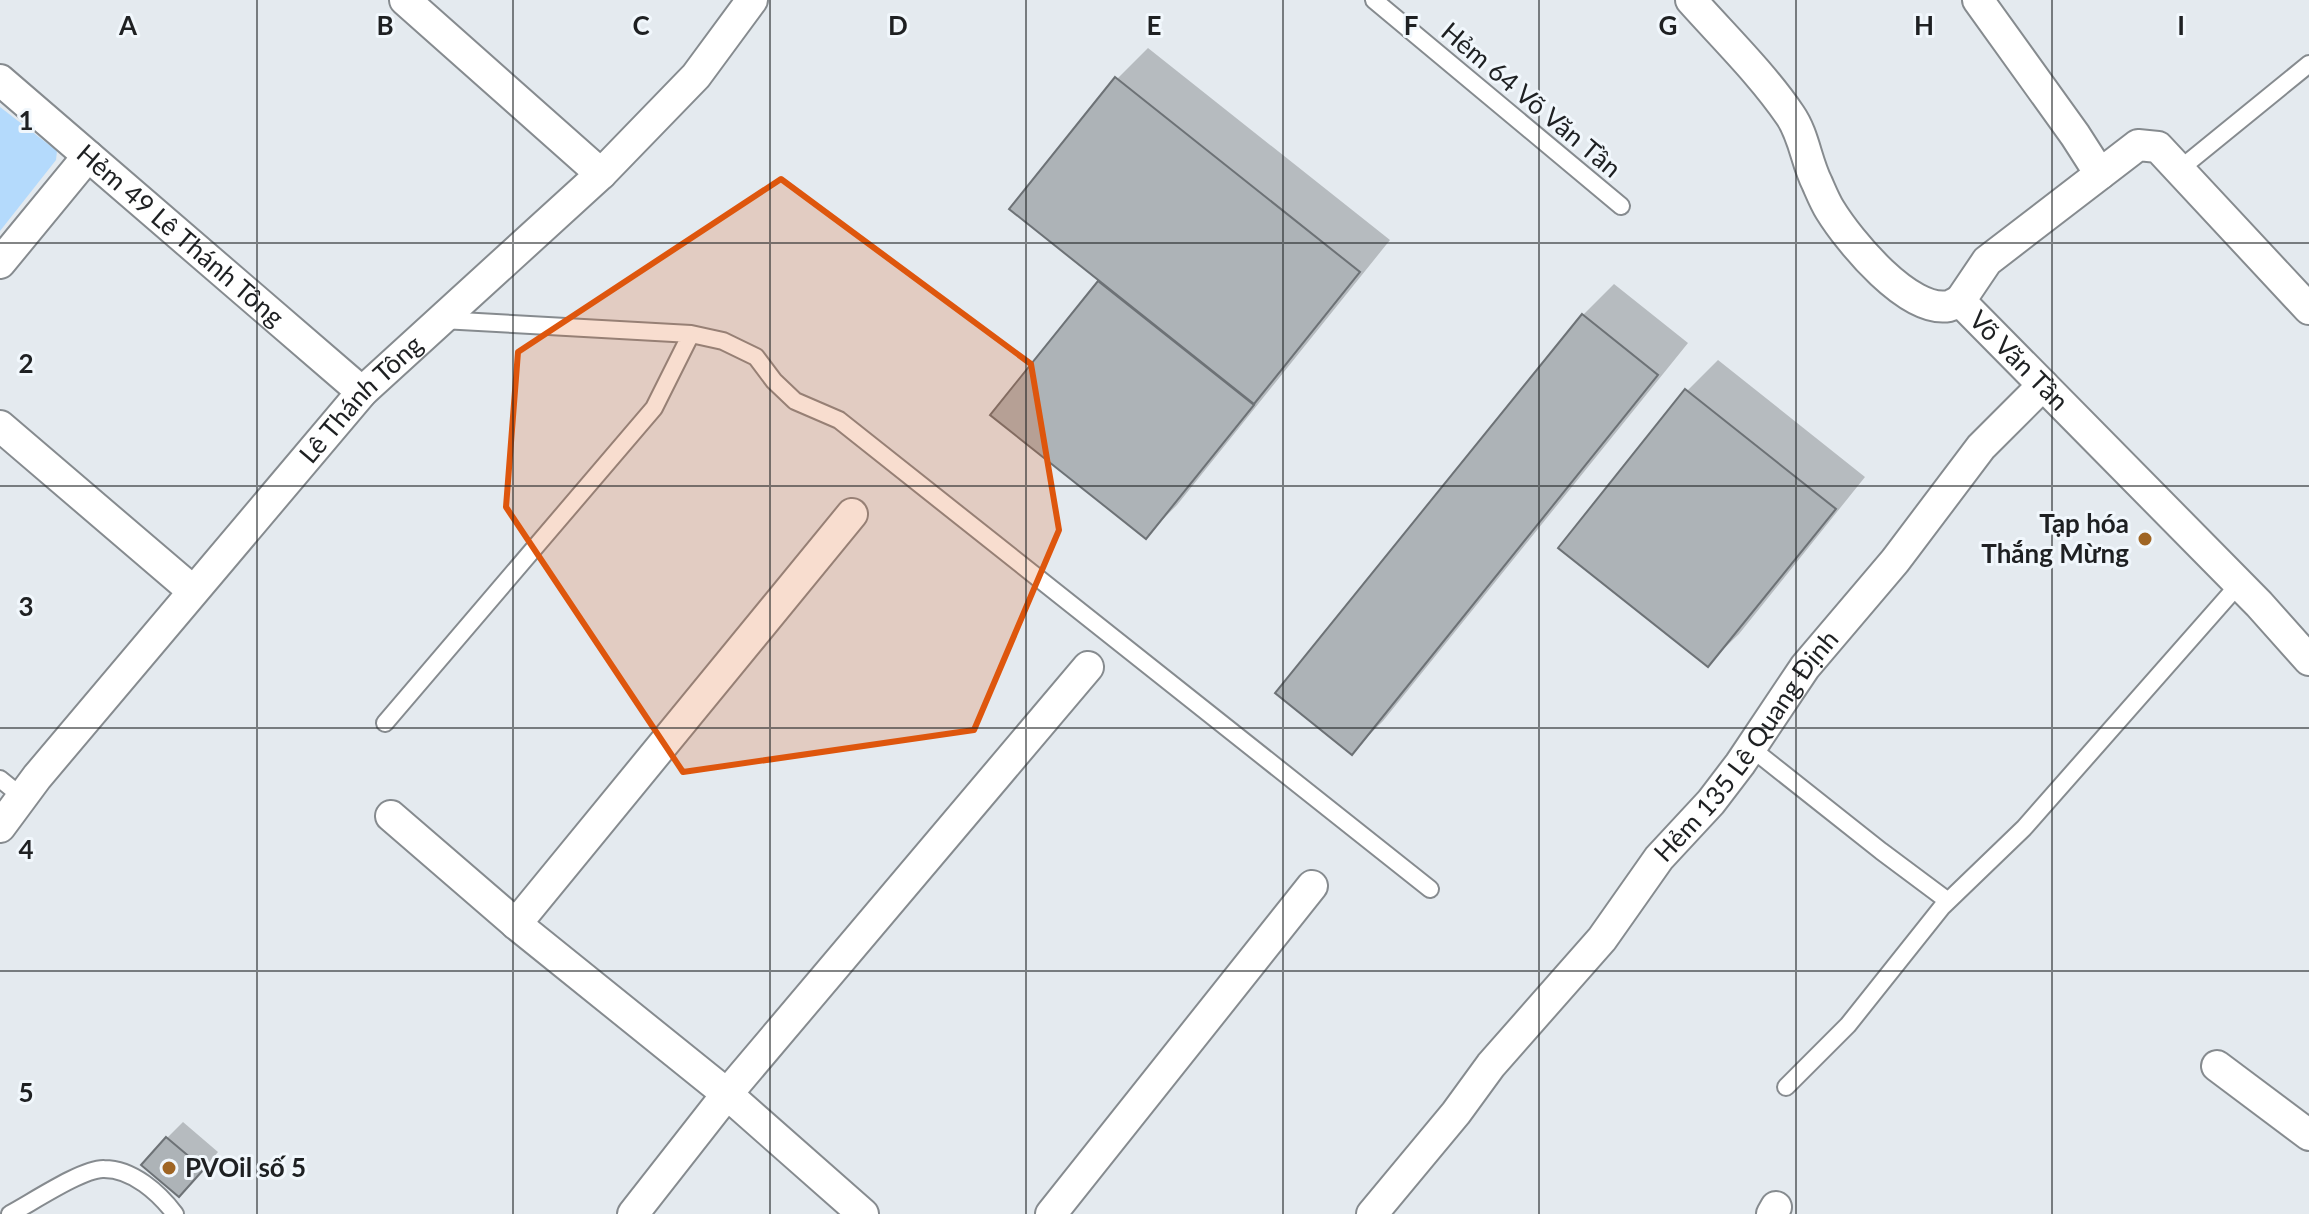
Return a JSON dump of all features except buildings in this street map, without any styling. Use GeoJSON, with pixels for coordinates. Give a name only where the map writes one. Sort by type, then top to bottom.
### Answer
{"type":"FeatureCollection","features":[{"type":"Feature","properties":{"kind":"street"},"geometry":{"type":"LineString","coordinates":[[405,0],[601,174]]}},
{"type":"Feature","properties":{"kind":"street","name":"Lê Thánh Tông"},"geometry":{"type":"LineString","coordinates":[[0,827],[10,788],[193,591],[362,392],[601,174],[696,76],[752,0]]}},
{"type":"Feature","properties":{"kind":"street","name":"Võ Văn Tần"},"geometry":{"type":"LineString","coordinates":[[1691,0],[1791,116],[1831,211],[1855,243],[1896,287],[1930,305],[1948,306],[1960,301],[2239,584],[2309,660]]}},
{"type":"Feature","properties":{"kind":"street"},"geometry":{"type":"LineString","coordinates":[[1978,0],[2100,174]]}},
{"type":"Feature","properties":{"kind":"street","name":"Hẻm 49 Lê Thánh Tông"},"geometry":{"type":"LineString","coordinates":[[0,80],[362,392]]}},
{"type":"Feature","properties":{"kind":"street"},"geometry":{"type":"LineString","coordinates":[[1960,301],[1987,261],[2138,145],[2158,147],[2309,309]]}},
{"type":"Feature","properties":{"kind":"street"},"geometry":{"type":"LineString","coordinates":[[0,263],[88,156]]}},
{"type":"Feature","properties":{"kind":"street","name":"Hẻm 135 Lê Quang Định"},"geometry":{"type":"LineString","coordinates":[[1372,1214],[1456,1113],[1491,1065],[1602,939],[1659,858],[1711,802],[1805,667],[1895,561],[1981,447],[2043,385]]}},
{"type":"Feature","properties":{"kind":"street"},"geometry":{"type":"LineString","coordinates":[[0,426],[193,591]]}},
{"type":"Feature","properties":{"kind":"street"},"geometry":{"type":"LineString","coordinates":[[516,924],[852,514]]}},
{"type":"Feature","properties":{"kind":"street"},"geometry":{"type":"LineString","coordinates":[[633,1214],[727,1094],[1088,667]]}},
{"type":"Feature","properties":{"kind":"street"},"geometry":{"type":"LineString","coordinates":[[391,816],[516,924],[727,1094],[863,1214]]}},
{"type":"Feature","properties":{"kind":"street"},"geometry":{"type":"LineString","coordinates":[[1051,1214],[1312,886]]}},
{"type":"Feature","properties":{"kind":"street"},"geometry":{"type":"LineString","coordinates":[[2217,1066],[2309,1135]]}},
{"type":"Feature","properties":{"kind":"lane","name":"Hẻm 64 Võ Văn Tần"},"geometry":{"type":"LineString","coordinates":[[1374,0],[1621,206]]}},
{"type":"Feature","properties":{"kind":"lane"},"geometry":{"type":"LineString","coordinates":[[2180,169],[2309,64]]}},
{"type":"Feature","properties":{"kind":"lane"},"geometry":{"type":"LineString","coordinates":[[440,319],[691,334],[723,341],[756,357],[774,381],[795,401],[839,420],[1430,889]]}},
{"type":"Feature","properties":{"kind":"lane"},"geometry":{"type":"LineString","coordinates":[[385,723],[654,408],[691,334]]}},
{"type":"Feature","properties":{"kind":"lane"},"geometry":{"type":"LineString","coordinates":[[1786,1087],[1848,1025],[1948,901],[2024,828],[2239,584]]}},
{"type":"Feature","properties":{"kind":"lane"},"geometry":{"type":"LineString","coordinates":[[1751,748],[1948,901]]}},
{"type":"Feature","properties":{"kind":"lane"},"geometry":{"type":"LineString","coordinates":[[10,1214],[101,1168],[132,1176],[156,1193],[175,1214]]}},
{"type":"Feature","properties":{"kind":"highlighted area"},"geometry":{"type":"Polygon","coordinates":[[[781,179],[1031,364],[1059,530],[974,730],[683,772],[506,507],[518,352],[781,179]]]}},
{"type":"Feature","properties":{"kind":"shaded area"},"geometry":{"type":"Polygon","coordinates":[[[0,107],[57,151],[56,160],[0,231],[0,107]]]}},
{"type":"Feature","properties":{"kind":"place","name":"Tạp hóa Thắng Mừng"},"geometry":{"type":"Point","coordinates":[2145,539]}},
{"type":"Feature","properties":{"kind":"place","name":"PVOil số 5"},"geometry":{"type":"Point","coordinates":[169,1168]}}]}
